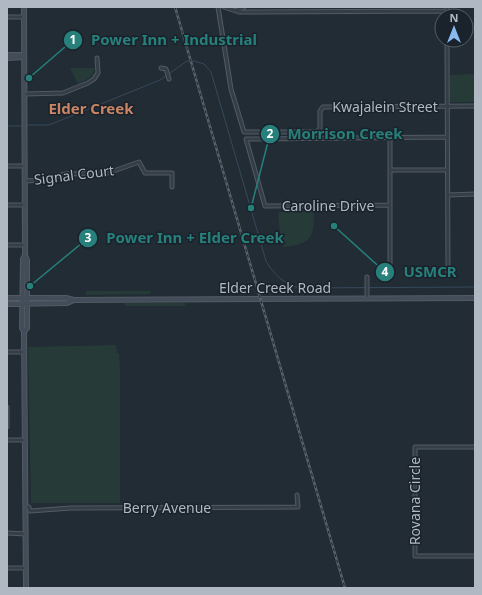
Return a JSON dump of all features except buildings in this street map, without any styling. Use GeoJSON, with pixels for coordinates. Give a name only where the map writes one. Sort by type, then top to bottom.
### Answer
{"type":"FeatureCollection","features":[{"type":"Feature","properties":{"kind":"main road"},"geometry":{"type":"LineString","coordinates":[[24,7],[25,255],[27,260],[24,298],[27,328],[24,332],[26,588]]}},
{"type":"Feature","properties":{"kind":"main road"},"geometry":{"type":"LineString","coordinates":[[7,55],[21,55],[24,57]]}},
{"type":"Feature","properties":{"kind":"main road"},"geometry":{"type":"LineString","coordinates":[[7,58],[24,57]]}},
{"type":"Feature","properties":{"kind":"main road","name":"Elder Creek Road"},"geometry":{"type":"LineString","coordinates":[[7,298],[66,298],[74,300],[475,298]]}},
{"type":"Feature","properties":{"kind":"main road","name":"Elder Creek Road"},"geometry":{"type":"LineString","coordinates":[[7,304],[67,303],[74,300]]}},
{"type":"Feature","properties":{"kind":"street","name":"Kwajalein Street"},"geometry":{"type":"LineString","coordinates":[[218,7],[231,89],[244,132],[317,132],[320,128],[320,111],[323,107],[475,106]]}},
{"type":"Feature","properties":{"kind":"street"},"geometry":{"type":"LineString","coordinates":[[224,7],[239,12],[257,9],[434,9]]}},
{"type":"Feature","properties":{"kind":"street"},"geometry":{"type":"LineString","coordinates":[[232,10],[239,10],[244,7]]}},
{"type":"Feature","properties":{"kind":"street"},"geometry":{"type":"LineString","coordinates":[[7,17],[24,17]]}},
{"type":"Feature","properties":{"kind":"street"},"geometry":{"type":"LineString","coordinates":[[447,48],[448,276]]}},
{"type":"Feature","properties":{"kind":"street"},"geometry":{"type":"LineString","coordinates":[[25,94],[63,93],[91,81],[98,72],[97,58]]}},
{"type":"Feature","properties":{"kind":"street"},"geometry":{"type":"LineString","coordinates":[[161,68],[166,70],[169,80]]}},
{"type":"Feature","properties":{"kind":"street"},"geometry":{"type":"LineString","coordinates":[[390,205],[390,137],[447,137]]}},
{"type":"Feature","properties":{"kind":"street","name":"Caroline Drive"},"geometry":{"type":"LineString","coordinates":[[390,137],[246,139],[265,206],[390,205],[390,276]]}},
{"type":"Feature","properties":{"kind":"street","name":"Signal Court"},"geometry":{"type":"LineString","coordinates":[[25,181],[43,180],[65,174],[108,173],[139,162],[145,173],[172,173],[172,187]]}},
{"type":"Feature","properties":{"kind":"street"},"geometry":{"type":"LineString","coordinates":[[7,166],[25,166]]}},
{"type":"Feature","properties":{"kind":"street"},"geometry":{"type":"LineString","coordinates":[[390,170],[447,170]]}},
{"type":"Feature","properties":{"kind":"street"},"geometry":{"type":"LineString","coordinates":[[448,194],[475,194]]}},
{"type":"Feature","properties":{"kind":"street"},"geometry":{"type":"LineString","coordinates":[[7,205],[25,205]]}},
{"type":"Feature","properties":{"kind":"street"},"geometry":{"type":"LineString","coordinates":[[7,245],[25,245]]}},
{"type":"Feature","properties":{"kind":"street"},"geometry":{"type":"LineString","coordinates":[[367,276],[367,298]]}},
{"type":"Feature","properties":{"kind":"street"},"geometry":{"type":"LineString","coordinates":[[7,352],[24,352]]}},
{"type":"Feature","properties":{"kind":"street"},"geometry":{"type":"LineString","coordinates":[[7,407],[7,427]]}},
{"type":"Feature","properties":{"kind":"street"},"geometry":{"type":"LineString","coordinates":[[7,440],[26,440]]}},
{"type":"Feature","properties":{"kind":"street","name":"Rovana Circle"},"geometry":{"type":"LineString","coordinates":[[475,447],[415,447],[415,556],[475,556]]}},
{"type":"Feature","properties":{"kind":"street","name":"Berry Avenue"},"geometry":{"type":"LineString","coordinates":[[26,507],[28,507],[30,511],[71,508],[298,508],[297,495]]}},
{"type":"Feature","properties":{"kind":"street"},"geometry":{"type":"LineString","coordinates":[[7,533],[26,534]]}},
{"type":"Feature","properties":{"kind":"street"},"geometry":{"type":"LineString","coordinates":[[7,568],[26,568]]}},
{"type":"Feature","properties":{"kind":"green space"},"geometry":{"type":"Polygon","coordinates":[[[70,68],[95,68],[91,76],[78,84],[70,68]]]}},
{"type":"Feature","properties":{"kind":"green space"},"geometry":{"type":"Polygon","coordinates":[[[475,74],[475,102],[450,102],[450,75],[475,74]]]}},
{"type":"Feature","properties":{"kind":"green space"},"geometry":{"type":"Polygon","coordinates":[[[280,212],[314,212],[312,234],[305,242],[283,247],[278,214],[280,212]]]}},
{"type":"Feature","properties":{"kind":"green space"},"geometry":{"type":"Polygon","coordinates":[[[86,291],[151,291],[150,294],[86,295],[86,291]]]}},
{"type":"Feature","properties":{"kind":"green space"},"geometry":{"type":"Polygon","coordinates":[[[125,303],[185,303],[185,306],[125,306],[125,303]]]}},
{"type":"Feature","properties":{"kind":"green space"},"geometry":{"type":"Polygon","coordinates":[[[116,345],[117,353],[119,353],[120,369],[120,503],[31,503],[28,347],[116,345]]]}},
{"type":"Feature","properties":{"kind":"waterway"},"geometry":{"type":"LineString","coordinates":[[27,125],[48,125],[54,123],[160,80],[187,61],[194,61],[204,64],[211,72],[266,261],[272,271],[280,278],[289,284],[300,288],[475,287]]}},
{"type":"Feature","properties":{"kind":"waterway"},"geometry":{"type":"LineString","coordinates":[[7,126],[24,126]]}},
{"type":"Feature","properties":{"kind":"railway"},"geometry":{"type":"LineString","coordinates":[[175,7],[345,588]]}},
{"type":"Feature","properties":{"kind":"place","name":"Power Inn + Industrial"},"geometry":{"type":"Point","coordinates":[29,78]}},
{"type":"Feature","properties":{"kind":"place","name":"Morrison Creek"},"geometry":{"type":"Point","coordinates":[251,208]}},
{"type":"Feature","properties":{"kind":"place","name":"USMCR"},"geometry":{"type":"Point","coordinates":[334,226]}},
{"type":"Feature","properties":{"kind":"place","name":"Power Inn + Elder Creek"},"geometry":{"type":"Point","coordinates":[30,286]}},
{"type":"Feature","properties":{"kind":"district","name":"Elder Creek"},"geometry":{"type":"Point","coordinates":[91,109]}}]}
